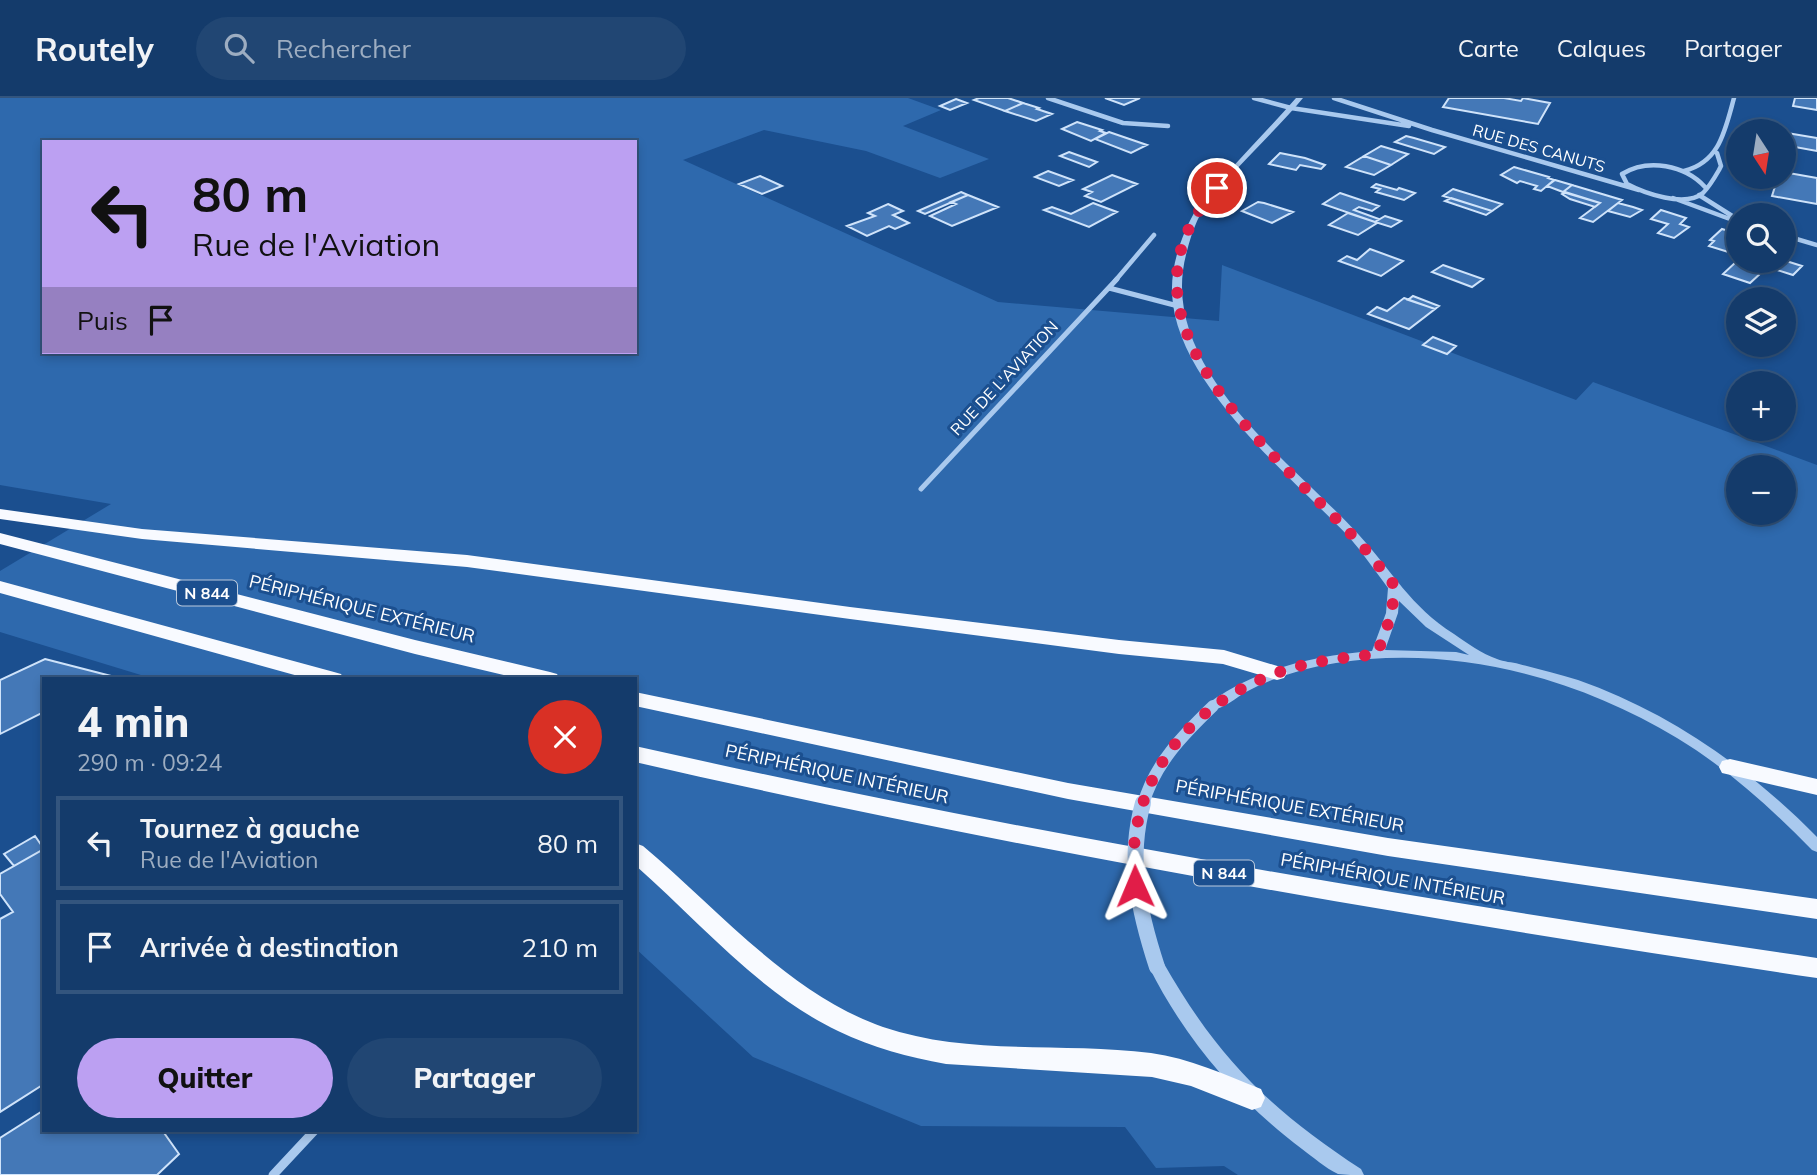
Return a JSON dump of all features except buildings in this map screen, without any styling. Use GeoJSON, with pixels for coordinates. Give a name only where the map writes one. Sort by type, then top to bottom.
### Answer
{"type":"FeatureCollection","features":[{"type":"Feature","properties":{"kind":"highway"},"geometry":{"type":"LineString","coordinates":[[0,513],[142,534],[467,561],[877,617],[1118,647],[1224,657],[1277,673]]}},
{"type":"Feature","properties":{"kind":"highway","name":"PÉRIPHÉRIQUE EXTÉRIEUR"},"geometry":{"type":"LineString","coordinates":[[0,538],[415,647],[542,677]]}},
{"type":"Feature","properties":{"kind":"highway"},"geometry":{"type":"LineString","coordinates":[[0,587],[327,677]]}},
{"type":"Feature","properties":{"kind":"highway","name":"PÉRIPHÉRIQUE EXTÉRIEUR"},"geometry":{"type":"LineString","coordinates":[[637,699],[1068,791],[1388,847],[1817,909]]}},
{"type":"Feature","properties":{"kind":"highway","name":"PÉRIPHÉRIQUE INTÉRIEUR"},"geometry":{"type":"LineString","coordinates":[[637,754],[1040,839],[1377,901],[1817,968]]}},
{"type":"Feature","properties":{"kind":"highway"},"geometry":{"type":"LineString","coordinates":[[1730,767],[1817,788]]}},
{"type":"Feature","properties":{"kind":"highway"},"geometry":{"type":"LineString","coordinates":[[637,854],[796,991],[829,1013],[878,1037],[926,1049],[990,1056],[1153,1065],[1183,1071],[1252,1098]]}},
{"type":"Feature","properties":{"kind":"street"},"geometry":{"type":"LineString","coordinates":[[1048,98],[1123,122],[1168,125]]}},
{"type":"Feature","properties":{"kind":"street","name":"RUE DES CANUTS"},"geometry":{"type":"LineString","coordinates":[[1255,98],[1291,108],[1432,130]]}},
{"type":"Feature","properties":{"kind":"street"},"geometry":{"type":"LineString","coordinates":[[1300,98],[1196,214],[1185,242],[1180,266],[1178,306],[1196,354],[1235,414],[1269,453],[1354,537],[1419,615],[1494,663]]}},
{"type":"Feature","properties":{"kind":"street","name":"RUE DES CANUTS"},"geometry":{"type":"LineString","coordinates":[[1334,98],[1432,130],[1639,191],[1672,198]]}},
{"type":"Feature","properties":{"kind":"street"},"geometry":{"type":"LineString","coordinates":[[1682,171],[1701,167],[1717,153],[1734,98]]}},
{"type":"Feature","properties":{"kind":"street"},"geometry":{"type":"LineString","coordinates":[[1699,195],[1715,179],[1721,166],[1717,153]]}},
{"type":"Feature","properties":{"kind":"street"},"geometry":{"type":"LineString","coordinates":[[1639,191],[1622,178],[1625,170],[1649,166],[1682,171],[1698,178],[1705,187]]}},
{"type":"Feature","properties":{"kind":"street"},"geometry":{"type":"LineString","coordinates":[[1672,198],[1699,195],[1726,213]]}},
{"type":"Feature","properties":{"kind":"street"},"geometry":{"type":"LineString","coordinates":[[1672,198],[1726,217]]}},
{"type":"Feature","properties":{"kind":"street","name":"RUE DE L'AVIATION"},"geometry":{"type":"LineString","coordinates":[[921,489],[1110,288],[1154,235]]}},
{"type":"Feature","properties":{"kind":"street"},"geometry":{"type":"LineString","coordinates":[[1796,239],[1817,245]]}},
{"type":"Feature","properties":{"kind":"street"},"geometry":{"type":"LineString","coordinates":[[1110,288],[1178,306]]}},
{"type":"Feature","properties":{"kind":"street"},"geometry":{"type":"LineString","coordinates":[[1377,654],[1392,613],[1394,585]]}},
{"type":"Feature","properties":{"kind":"street"},"geometry":{"type":"LineString","coordinates":[[1355,1175],[1285,1127],[1252,1098],[1212,1055],[1181,1011],[1157,967],[1142,926],[1135,886],[1134,849],[1139,814],[1150,782],[1167,753],[1188,728],[1213,706],[1243,687],[1277,673],[1325,660],[1377,654],[1434,654],[1494,663],[1563,681],[1632,708],[1687,739],[1730,767],[1777,805],[1817,846]]}},
{"type":"Feature","properties":{"kind":"street"},"geometry":{"type":"LineString","coordinates":[[273,1175],[313,1132]]}},
{"type":"Feature","properties":{"kind":"shaded area"},"geometry":{"type":"Polygon","coordinates":[[[0,98],[908,98],[941,110],[903,126],[989,159],[940,178],[866,151],[764,130],[683,160],[998,302],[1219,321],[1222,265],[1576,400],[1593,382],[1726,431],[1726,441],[1752,441],[1790,455],[1726,455],[1726,525],[1796,525],[1796,457],[1817,465],[1817,1175],[1238,1175],[1224,1166],[1156,1168],[1125,1127],[921,1126],[753,1057],[637,950],[637,677],[147,677],[0,632],[0,571],[111,504],[0,485],[0,98]]]}},
{"type":"Feature","properties":{"kind":"route"},"geometry":{"type":"LineString","coordinates":[[1135,886],[1134,849],[1139,814],[1150,782],[1167,753],[1188,728],[1213,706],[1243,687],[1277,673],[1325,660],[1377,654],[1392,613],[1394,585],[1354,537],[1269,453],[1235,414],[1196,354],[1186,332],[1178,306],[1180,266],[1185,242],[1202,205],[1217,188]]}}]}
